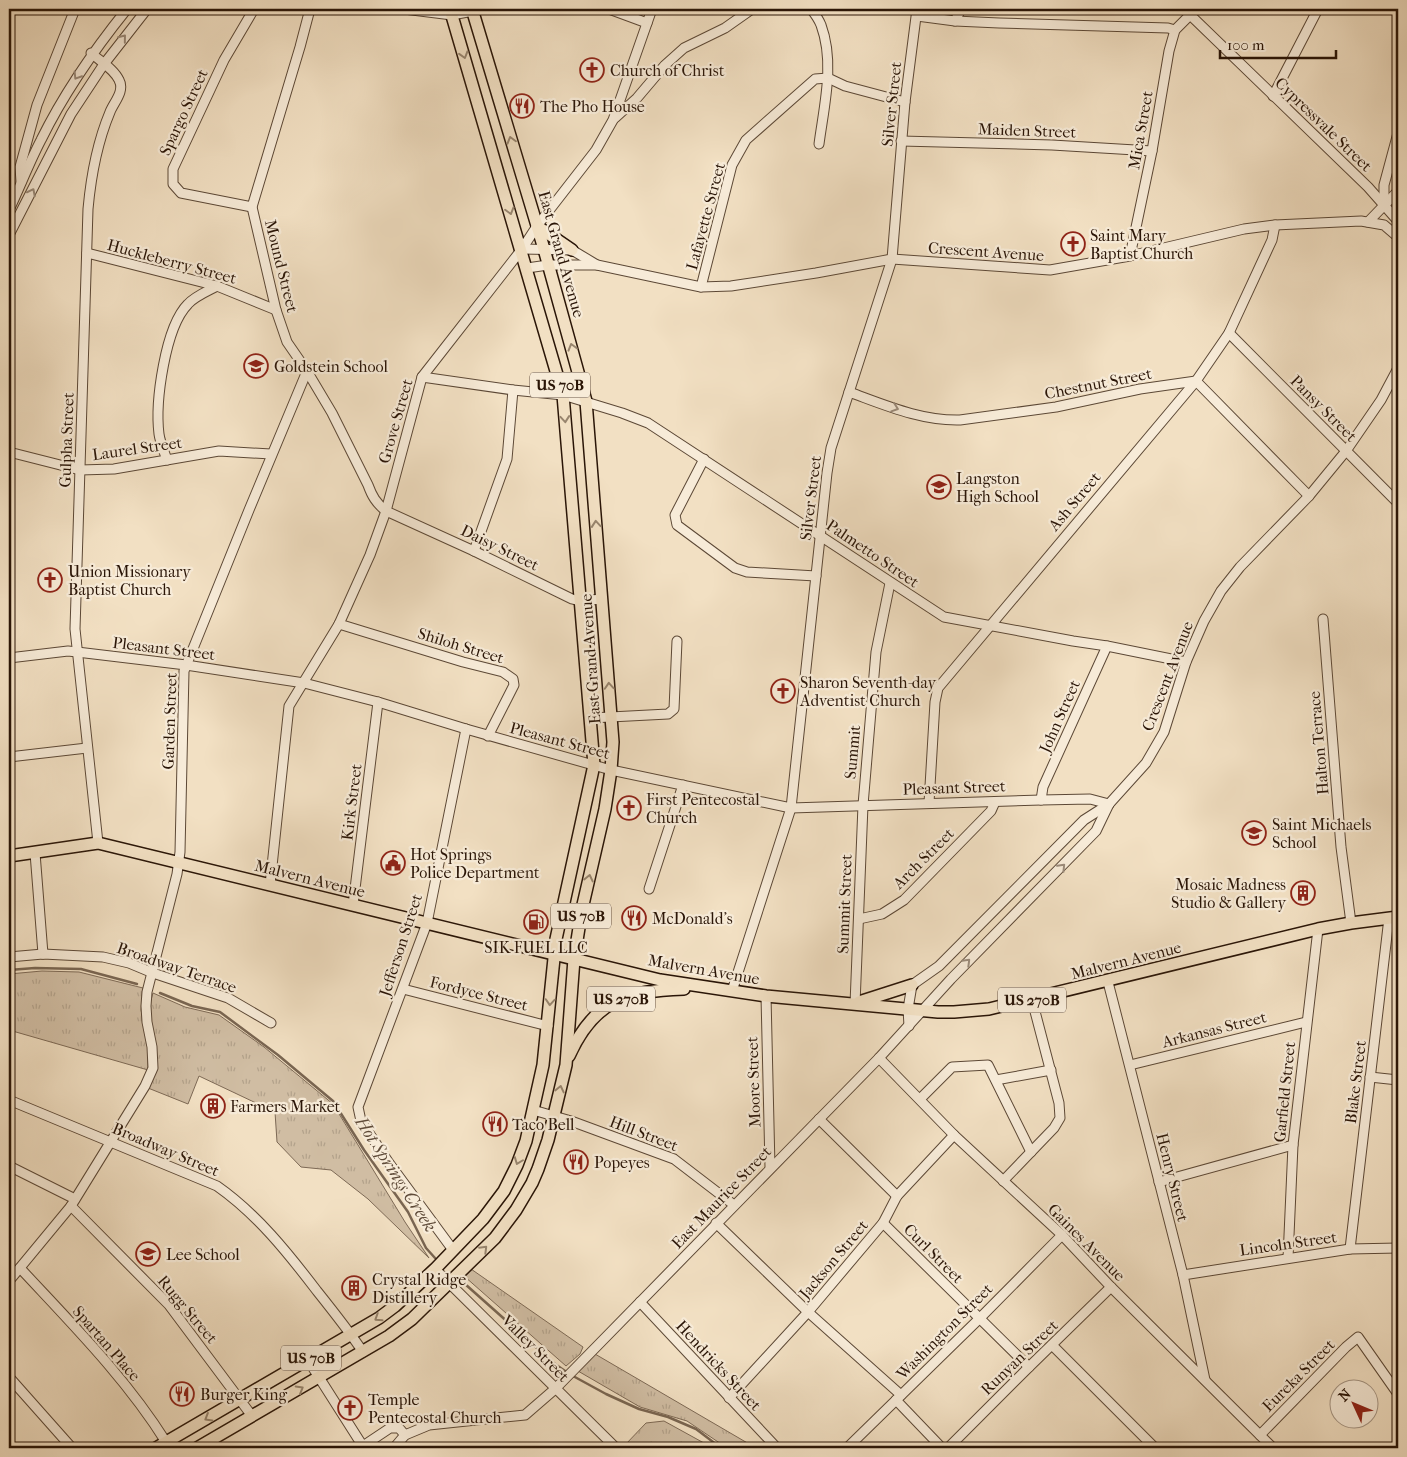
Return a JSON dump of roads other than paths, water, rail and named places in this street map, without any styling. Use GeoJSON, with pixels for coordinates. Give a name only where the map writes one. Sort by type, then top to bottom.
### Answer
{"type":"FeatureCollection","features":[{"type":"Feature","properties":{"kind":"main road","name":"East Grand Avenue"},"geometry":{"type":"LineString","coordinates":[[450,1284],[495,1238],[516,1210],[532,1183],[548,1140],[566,1065],[574,959],[582,909],[605,809],[613,742],[586,401],[544,249],[473,10]]}},
{"type":"Feature","properties":{"kind":"main road","name":"East Grand Avenue"},"geometry":{"type":"LineString","coordinates":[[451,12],[522,249],[563,395],[594,765],[562,904],[553,953],[548,1026],[543,1065],[523,1149],[504,1191],[483,1219],[453,1250]]}},
{"type":"Feature","properties":{"kind":"main road"},"geometry":{"type":"LineString","coordinates":[[537,226],[572,250]]}},
{"type":"Feature","properties":{"kind":"main road","name":"Malvern Avenue"},"geometry":{"type":"LineString","coordinates":[[9,856],[98,844],[660,980],[766,996],[922,1011],[954,1012],[980,1010],[1032,1000],[1318,929],[1394,918]]}},
{"type":"Feature","properties":{"kind":"main road"},"geometry":{"type":"LineString","coordinates":[[855,1004],[912,985]]}},
{"type":"Feature","properties":{"kind":"main road","name":"US 270B"},"geometry":{"type":"LineString","coordinates":[[566,1065],[583,1030],[603,1009],[636,993],[707,988]]}},
{"type":"Feature","properties":{"kind":"main road","name":"US 70B"},"geometry":{"type":"LineString","coordinates":[[156,1448],[351,1335],[395,1306],[435,1270],[453,1250]]}},
{"type":"Feature","properties":{"kind":"main road","name":"US 70B"},"geometry":{"type":"LineString","coordinates":[[198,1448],[389,1336],[412,1319],[450,1284]]}},
{"type":"Feature","properties":{"kind":"street"},"geometry":{"type":"LineString","coordinates":[[21,184],[20,167],[38,105],[74,9]]}},
{"type":"Feature","properties":{"kind":"street"},"geometry":{"type":"LineString","coordinates":[[9,210],[53,117],[91,54],[127,9]]}},
{"type":"Feature","properties":{"kind":"street"},"geometry":{"type":"LineString","coordinates":[[9,235],[12,225],[71,114],[104,64],[147,9]]}},
{"type":"Feature","properties":{"kind":"street","name":"Spargo Street"},"geometry":{"type":"LineString","coordinates":[[252,207],[180,193],[173,184],[173,169],[224,60],[254,9]]}},
{"type":"Feature","properties":{"kind":"street","name":"Mound Street"},"geometry":{"type":"LineString","coordinates":[[310,9],[252,207],[276,310],[287,342],[332,413],[368,485],[371,495],[376,503],[386,511]]}},
{"type":"Feature","properties":{"kind":"street"},"geometry":{"type":"LineString","coordinates":[[404,9],[451,12],[473,10]]}},
{"type":"Feature","properties":{"kind":"street"},"geometry":{"type":"LineString","coordinates":[[609,9],[647,22]]}},
{"type":"Feature","properties":{"kind":"street","name":"Grove Street"},"geometry":{"type":"LineString","coordinates":[[270,885],[289,706],[339,624],[370,554],[386,511],[422,378],[596,150],[613,120],[652,9]]}},
{"type":"Feature","properties":{"kind":"street"},"geometry":{"type":"LineString","coordinates":[[613,120],[637,98],[665,65],[684,48],[725,28],[752,9]]}},
{"type":"Feature","properties":{"kind":"street"},"geometry":{"type":"LineString","coordinates":[[811,9],[821,24],[826,44],[828,78],[819,144]]}},
{"type":"Feature","properties":{"kind":"street"},"geometry":{"type":"LineString","coordinates":[[955,20],[960,9]]}},
{"type":"Feature","properties":{"kind":"street"},"geometry":{"type":"LineString","coordinates":[[1273,96],[1318,9]]}},
{"type":"Feature","properties":{"kind":"street"},"geometry":{"type":"LineString","coordinates":[[917,12],[955,20],[1168,28],[1175,30]]}},
{"type":"Feature","properties":{"kind":"street","name":"Silver Street"},"geometry":{"type":"LineString","coordinates":[[732,991],[791,808],[831,448],[892,259],[901,141],[917,12]]}},
{"type":"Feature","properties":{"kind":"street","name":"Cypressvale Street"},"geometry":{"type":"LineString","coordinates":[[1187,12],[1368,188],[1398,221]]}},
{"type":"Feature","properties":{"kind":"street","name":"Mica Street"},"geometry":{"type":"LineString","coordinates":[[1130,256],[1152,150],[1169,51],[1175,30],[1187,12]]}},
{"type":"Feature","properties":{"kind":"street","name":"Gulpha Street"},"geometry":{"type":"LineString","coordinates":[[91,54],[104,64],[119,80],[121,86],[100,140],[91,175],[86,253],[76,629],[98,844]]}},
{"type":"Feature","properties":{"kind":"street"},"geometry":{"type":"LineString","coordinates":[[828,78],[845,86],[905,102]]}},
{"type":"Feature","properties":{"kind":"street","name":"Lafayette Street"},"geometry":{"type":"LineString","coordinates":[[701,287],[732,165],[746,140],[815,79],[828,78]]}},
{"type":"Feature","properties":{"kind":"street"},"geometry":{"type":"LineString","coordinates":[[1384,206],[1384,185],[1398,133]]}},
{"type":"Feature","properties":{"kind":"street","name":"Maiden Street"},"geometry":{"type":"LineString","coordinates":[[901,141],[1152,150]]}},
{"type":"Feature","properties":{"kind":"street"},"geometry":{"type":"LineString","coordinates":[[1368,222],[1398,191]]}},
{"type":"Feature","properties":{"kind":"street","name":"Crescent Avenue"},"geometry":{"type":"LineString","coordinates":[[527,268],[548,264],[597,265],[701,287],[741,284],[892,259],[1050,270],[1130,256],[1244,229],[1275,225],[1368,222],[1384,225],[1398,236]]}},
{"type":"Feature","properties":{"kind":"street","name":"Ash Street"},"geometry":{"type":"LineString","coordinates":[[929,803],[935,702],[938,688],[988,626],[1196,381],[1229,333],[1272,240],[1275,225]]}},
{"type":"Feature","properties":{"kind":"street","name":"Crescent Avenue"},"geometry":{"type":"LineString","coordinates":[[522,249],[572,250],[597,265]]}},
{"type":"Feature","properties":{"kind":"street","name":"Huckleberry Street"},"geometry":{"type":"LineString","coordinates":[[86,253],[217,286],[276,310]]}},
{"type":"Feature","properties":{"kind":"street"},"geometry":{"type":"LineString","coordinates":[[167,460],[159,435],[158,408],[166,350],[174,326],[188,304],[217,286]]}},
{"type":"Feature","properties":{"kind":"street","name":"Pansy Street"},"geometry":{"type":"LineString","coordinates":[[1229,333],[1398,503]]}},
{"type":"Feature","properties":{"kind":"street","name":"Crescent Avenue"},"geometry":{"type":"LineString","coordinates":[[912,985],[939,966],[1084,820],[1108,804],[1146,763],[1164,732],[1186,662],[1204,620],[1221,591],[1240,566],[1308,496],[1346,451],[1381,400],[1398,368]]}},
{"type":"Feature","properties":{"kind":"street","name":"Garden Street"},"geometry":{"type":"LineString","coordinates":[[9,1281],[73,1202],[145,1086],[153,1068],[146,1006],[179,863],[184,671],[307,371]]}},
{"type":"Feature","properties":{"kind":"street","name":"Palmetto Street"},"geometry":{"type":"LineString","coordinates":[[422,378],[563,395],[648,423],[944,617],[1186,662]]}},
{"type":"Feature","properties":{"kind":"street"},"geometry":{"type":"LineString","coordinates":[[1196,381],[1308,496]]}},
{"type":"Feature","properties":{"kind":"street","name":"Chestnut Street"},"geometry":{"type":"LineString","coordinates":[[850,392],[929,419],[945,420],[975,418],[1056,407],[1140,389],[1196,381]]}},
{"type":"Feature","properties":{"kind":"street"},"geometry":{"type":"LineString","coordinates":[[474,550],[507,459],[513,390]]}},
{"type":"Feature","properties":{"kind":"street","name":"Laurel Street"},"geometry":{"type":"LineString","coordinates":[[9,452],[80,470],[114,469],[219,451],[272,454]]}},
{"type":"Feature","properties":{"kind":"street"},"geometry":{"type":"LineString","coordinates":[[704,459],[675,515],[677,525],[735,568],[747,572],[816,576]]}},
{"type":"Feature","properties":{"kind":"street","name":"Daisy Street"},"geometry":{"type":"LineString","coordinates":[[386,511],[474,550],[572,599],[602,599]]}},
{"type":"Feature","properties":{"kind":"street","name":"Summit"},"geometry":{"type":"LineString","coordinates":[[863,805],[876,652],[890,583]]}},
{"type":"Feature","properties":{"kind":"street","name":"Halton Terrace"},"geometry":{"type":"LineString","coordinates":[[1323,619],[1341,847],[1351,923]]}},
{"type":"Feature","properties":{"kind":"street","name":"Shiloh Street"},"geometry":{"type":"LineString","coordinates":[[339,624],[463,662],[503,672],[514,679],[514,685],[488,736]]}},
{"type":"Feature","properties":{"kind":"street"},"geometry":{"type":"LineString","coordinates":[[591,718],[668,714],[674,709],[677,641]]}},
{"type":"Feature","properties":{"kind":"street","name":"John Street"},"geometry":{"type":"LineString","coordinates":[[1041,800],[1043,787],[1107,646]]}},
{"type":"Feature","properties":{"kind":"street","name":"Pleasant Street"},"geometry":{"type":"LineString","coordinates":[[9,658],[68,651],[186,665],[304,683],[378,702],[488,736],[611,770],[791,808],[1090,799],[1108,804]]}},
{"type":"Feature","properties":{"kind":"street","name":"Kirk Street"},"geometry":{"type":"LineString","coordinates":[[353,905],[378,702]]}},
{"type":"Feature","properties":{"kind":"street","name":"Jefferson Street"},"geometry":{"type":"LineString","coordinates":[[453,1250],[389,1163],[361,1121],[358,1108],[427,923],[466,729]]}},
{"type":"Feature","properties":{"kind":"street"},"geometry":{"type":"LineString","coordinates":[[9,758],[87,748]]}},
{"type":"Feature","properties":{"kind":"street"},"geometry":{"type":"LineString","coordinates":[[649,889],[683,785]]}},
{"type":"Feature","properties":{"kind":"street","name":"Arch Street"},"geometry":{"type":"LineString","coordinates":[[859,919],[882,914],[904,900],[991,811],[995,802]]}},
{"type":"Feature","properties":{"kind":"street","name":"Crescent Avenue"},"geometry":{"type":"LineString","coordinates":[[922,1011],[1096,831],[1108,804]]}},
{"type":"Feature","properties":{"kind":"street","name":"Summit Street"},"geometry":{"type":"LineString","coordinates":[[855,1004],[863,805]]}},
{"type":"Feature","properties":{"kind":"street"},"geometry":{"type":"LineString","coordinates":[[35,853],[43,954]]}},
{"type":"Feature","properties":{"kind":"street"},"geometry":{"type":"LineString","coordinates":[[1015,890],[1028,902]]}},
{"type":"Feature","properties":{"kind":"street","name":"Blake Street"},"geometry":{"type":"LineString","coordinates":[[1350,1249],[1370,1077],[1394,918]]}},
{"type":"Feature","properties":{"kind":"street","name":"Garfield Street"},"geometry":{"type":"LineString","coordinates":[[1288,1258],[1293,1145],[1318,929]]}},
{"type":"Feature","properties":{"kind":"street","name":"Broadway Terrace"},"geometry":{"type":"LineString","coordinates":[[9,957],[43,954],[103,957],[129,963],[228,998],[271,1023]]}},
{"type":"Feature","properties":{"kind":"street"},"geometry":{"type":"LineString","coordinates":[[939,966],[951,979]]}},
{"type":"Feature","properties":{"kind":"street","name":"Henry Street"},"geometry":{"type":"LineString","coordinates":[[1108,982],[1183,1275],[1205,1380]]}},
{"type":"Feature","properties":{"kind":"street"},"geometry":{"type":"LineString","coordinates":[[909,1026],[908,1010],[912,985]]}},
{"type":"Feature","properties":{"kind":"street","name":"Fordyce Street"},"geometry":{"type":"LineString","coordinates":[[403,988],[548,1026]]}},
{"type":"Feature","properties":{"kind":"street","name":"Moore Street"},"geometry":{"type":"LineString","coordinates":[[766,996],[770,1167]]}},
{"type":"Feature","properties":{"kind":"street"},"geometry":{"type":"LineString","coordinates":[[1003,1181],[1054,1128],[1060,1118],[1059,1103],[1032,1000]]}},
{"type":"Feature","properties":{"kind":"street","name":"East Maurice Street"},"geometry":{"type":"LineString","coordinates":[[405,1435],[429,1425],[525,1415],[575,1369],[770,1167],[879,1058],[922,1011]]}},
{"type":"Feature","properties":{"kind":"street","name":"Arkansas Street"},"geometry":{"type":"LineString","coordinates":[[1130,1065],[1306,1022]]}},
{"type":"Feature","properties":{"kind":"street","name":"Gaines Avenue"},"geometry":{"type":"LineString","coordinates":[[879,1058],[954,1135],[1062,1235],[1111,1287],[1273,1448]]}},
{"type":"Feature","properties":{"kind":"street"},"geometry":{"type":"LineString","coordinates":[[920,1100],[952,1067],[988,1065],[1031,1152]]}},
{"type":"Feature","properties":{"kind":"street"},"geometry":{"type":"LineString","coordinates":[[996,1080],[1051,1070]]}},
{"type":"Feature","properties":{"kind":"street"},"geometry":{"type":"LineString","coordinates":[[1370,1077],[1398,1080]]}},
{"type":"Feature","properties":{"kind":"street","name":"Broadway Street"},"geometry":{"type":"LineString","coordinates":[[9,1100],[218,1186],[256,1219],[286,1251],[363,1352]]}},
{"type":"Feature","properties":{"kind":"street","name":"Hill Street"},"geometry":{"type":"LineString","coordinates":[[533,1110],[674,1159],[734,1205]]}},
{"type":"Feature","properties":{"kind":"street"},"geometry":{"type":"LineString","coordinates":[[819,1119],[897,1196]]}},
{"type":"Feature","properties":{"kind":"street","name":"Jackson Street"},"geometry":{"type":"LineString","coordinates":[[729,1398],[808,1312],[883,1223],[897,1196],[954,1135]]}},
{"type":"Feature","properties":{"kind":"street"},"geometry":{"type":"LineString","coordinates":[[1159,1182],[1293,1145]]}},
{"type":"Feature","properties":{"kind":"street","name":"Rugg Street"},"geometry":{"type":"LineString","coordinates":[[9,1166],[73,1202],[169,1305],[252,1416]]}},
{"type":"Feature","properties":{"kind":"street"},"geometry":{"type":"LineString","coordinates":[[716,1223],[899,1397],[942,1448]]}},
{"type":"Feature","properties":{"kind":"street","name":"Curl Street"},"geometry":{"type":"LineString","coordinates":[[883,1223],[1029,1367]]}},
{"type":"Feature","properties":{"kind":"street","name":"Washington Street"},"geometry":{"type":"LineString","coordinates":[[847,1448],[1062,1235]]}},
{"type":"Feature","properties":{"kind":"street","name":"Lincoln Street"},"geometry":{"type":"LineString","coordinates":[[1183,1275],[1350,1249],[1398,1248]]}},
{"type":"Feature","properties":{"kind":"street","name":"Spartan Place"},"geometry":{"type":"LineString","coordinates":[[20,1268],[90,1344],[128,1389],[166,1442]]}},
{"type":"Feature","properties":{"kind":"street","name":"Valley Street"},"geometry":{"type":"LineString","coordinates":[[435,1270],[616,1448]]}},
{"type":"Feature","properties":{"kind":"street","name":"Runyan Street"},"geometry":{"type":"LineString","coordinates":[[955,1446],[1029,1367],[1111,1287]]}},
{"type":"Feature","properties":{"kind":"street","name":"Hendricks Street"},"geometry":{"type":"LineString","coordinates":[[640,1302],[777,1448]]}},
{"type":"Feature","properties":{"kind":"street","name":"Eureka Street"},"geometry":{"type":"LineString","coordinates":[[1260,1435],[1358,1337],[1398,1394]]}},
{"type":"Feature","properties":{"kind":"street"},"geometry":{"type":"LineString","coordinates":[[1052,1345],[1155,1448]]}},
{"type":"Feature","properties":{"kind":"street"},"geometry":{"type":"LineString","coordinates":[[308,1360],[363,1447],[390,1428],[399,1428],[405,1435],[394,1448]]}},
{"type":"Feature","properties":{"kind":"street"},"geometry":{"type":"LineString","coordinates":[[9,1377],[72,1448]]}},
{"type":"Feature","properties":{"kind":"waterway","name":"Hot Springs Creek"},"geometry":{"type":"LineString","coordinates":[[9,970],[35,968],[81,969],[137,984]]}},
{"type":"Feature","properties":{"kind":"waterway","name":"Hot Springs Creek"},"geometry":{"type":"LineString","coordinates":[[160,993],[192,1006],[220,1012],[278,1055],[333,1101],[364,1150],[408,1212],[426,1248],[435,1258]]}},
{"type":"Feature","properties":{"kind":"waterway","name":"Hot Springs Creek"},"geometry":{"type":"LineString","coordinates":[[465,1284],[555,1364],[568,1373]]}},
{"type":"Feature","properties":{"kind":"waterway","name":"Hot Springs Creek"},"geometry":{"type":"LineString","coordinates":[[573,1376],[639,1409],[668,1417],[696,1429],[721,1448]]}},
{"type":"Feature","properties":{"kind":"place","name":"Church of Christ"},"geometry":{"type":"Point","coordinates":[592,70]}},
{"type":"Feature","properties":{"kind":"place","name":"The Pho House"},"geometry":{"type":"Point","coordinates":[522,106]}},
{"type":"Feature","properties":{"kind":"place","name":"Saint Mary Baptist Church"},"geometry":{"type":"Point","coordinates":[1073,244]}},
{"type":"Feature","properties":{"kind":"place","name":"Goldstein School"},"geometry":{"type":"Point","coordinates":[256,366]}},
{"type":"Feature","properties":{"kind":"place","name":"Langston High School"},"geometry":{"type":"Point","coordinates":[939,487]}},
{"type":"Feature","properties":{"kind":"place","name":"Union Missionary Baptist Church"},"geometry":{"type":"Point","coordinates":[50,580]}},
{"type":"Feature","properties":{"kind":"place","name":"Sharon Seventh-day Adventist Church"},"geometry":{"type":"Point","coordinates":[783,691]}},
{"type":"Feature","properties":{"kind":"place","name":"First Pentecostal Church"},"geometry":{"type":"Point","coordinates":[629,808]}},
{"type":"Feature","properties":{"kind":"place","name":"Saint Michaels School"},"geometry":{"type":"Point","coordinates":[1254,833]}},
{"type":"Feature","properties":{"kind":"place","name":"Hot Springs Police Department"},"geometry":{"type":"Point","coordinates":[393,863]}},
{"type":"Feature","properties":{"kind":"place","name":"Mosaic Madness Studio & Gallery"},"geometry":{"type":"Point","coordinates":[1303,893]}},
{"type":"Feature","properties":{"kind":"place","name":"McDonald's"},"geometry":{"type":"Point","coordinates":[634,918]}},
{"type":"Feature","properties":{"kind":"place","name":"SIK FUEL LLC"},"geometry":{"type":"Point","coordinates":[536,922]}},
{"type":"Feature","properties":{"kind":"place","name":"Farmers Market"},"geometry":{"type":"Point","coordinates":[213,1106]}},
{"type":"Feature","properties":{"kind":"place","name":"Taco Bell"},"geometry":{"type":"Point","coordinates":[495,1124]}},
{"type":"Feature","properties":{"kind":"place","name":"Popeyes"},"geometry":{"type":"Point","coordinates":[576,1162]}},
{"type":"Feature","properties":{"kind":"place","name":"Lee School"},"geometry":{"type":"Point","coordinates":[148,1254]}},
{"type":"Feature","properties":{"kind":"place","name":"Crystal Ridge Distillery"},"geometry":{"type":"Point","coordinates":[354,1288]}},
{"type":"Feature","properties":{"kind":"place","name":"Burger King"},"geometry":{"type":"Point","coordinates":[182,1394]}},
{"type":"Feature","properties":{"kind":"place","name":"Temple Pentecostal Church"},"geometry":{"type":"Point","coordinates":[350,1408]}}]}
